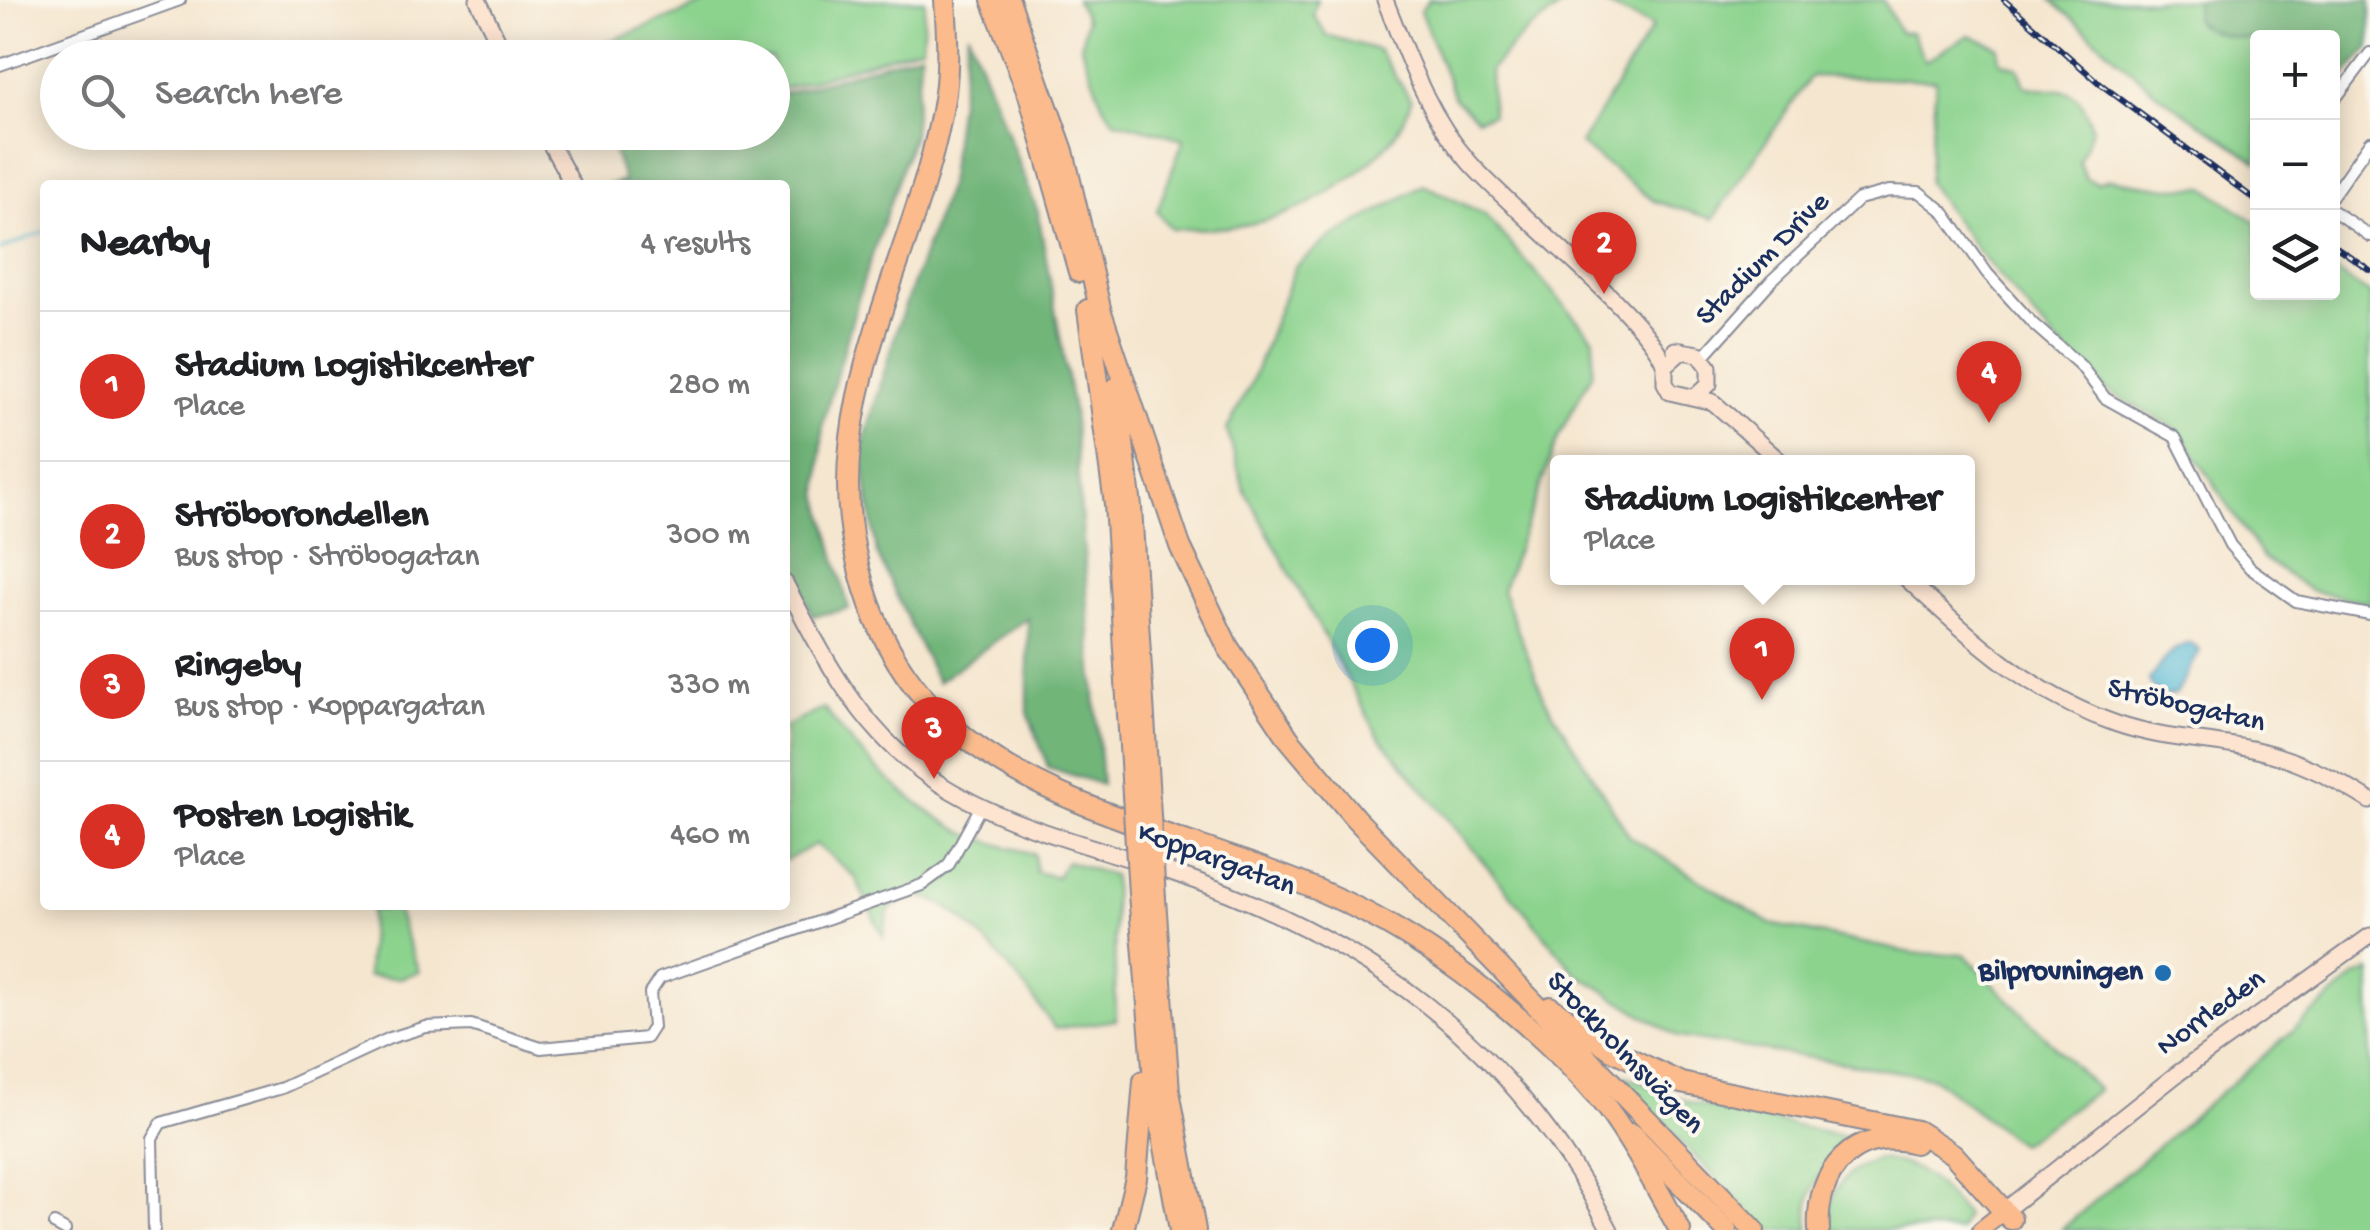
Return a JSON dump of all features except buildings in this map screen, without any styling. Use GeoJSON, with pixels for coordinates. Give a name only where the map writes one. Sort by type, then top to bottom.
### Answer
{"type":"FeatureCollection","features":[{"type":"Feature","properties":{"kind":"highway"},"geometry":{"type":"LineString","coordinates":[[945,0],[945,90],[932,154],[856,402],[850,446],[852,536],[862,579],[895,655],[951,725],[1022,779],[1068,801],[1301,880],[1422,946],[1498,1002],[1606,1108],[1680,1230]]}},
{"type":"Feature","properties":{"kind":"highway"},"geometry":{"type":"LineString","coordinates":[[992,0],[1050,164],[1091,320],[1115,504],[1141,797]]}},
{"type":"Feature","properties":{"kind":"highway"},"geometry":{"type":"LineString","coordinates":[[1009,0],[1063,150],[1102,315],[1120,414],[1131,507],[1147,896],[1170,1091],[1195,1230]]}},
{"type":"Feature","properties":{"kind":"highway","name":"Stockholmsvägen"},"geometry":{"type":"LineString","coordinates":[[1102,315],[1174,531],[1228,647],[1320,779],[1754,1230]]}},
{"type":"Feature","properties":{"kind":"highway"},"geometry":{"type":"LineString","coordinates":[[1123,1230],[1136,1178],[1147,1014],[1147,896]]}},
{"type":"Feature","properties":{"kind":"highway"},"geometry":{"type":"LineString","coordinates":[[1501,970],[1612,1050],[1681,1084],[1917,1131],[1953,1154],[1998,1223]]}},
{"type":"Feature","properties":{"kind":"highway"},"geometry":{"type":"LineString","coordinates":[[1147,1014],[1163,1152],[1180,1230]]}},
{"type":"Feature","properties":{"kind":"highway","name":"Stockholmsvägen"},"geometry":{"type":"LineString","coordinates":[[1606,1108],[1726,1230]]}},
{"type":"Feature","properties":{"kind":"highway"},"geometry":{"type":"LineString","coordinates":[[1819,1230],[1821,1190],[1833,1166],[1855,1147],[1878,1139],[1920,1144],[1938,1155],[1998,1223]]}},
{"type":"Feature","properties":{"kind":"street"},"geometry":{"type":"LineString","coordinates":[[69,40],[180,0]]}},
{"type":"Feature","properties":{"kind":"street"},"geometry":{"type":"LineString","coordinates":[[478,0],[497,40]]}},
{"type":"Feature","properties":{"kind":"street"},"geometry":{"type":"LineString","coordinates":[[1385,0],[1428,103],[1450,139],[1482,176],[1645,334],[1665,366],[1664,384],[1670,392],[1726,411]]}},
{"type":"Feature","properties":{"kind":"street"},"geometry":{"type":"LineString","coordinates":[[0,65],[40,51]]}},
{"type":"Feature","properties":{"kind":"street"},"geometry":{"type":"LineString","coordinates":[[2340,93],[2370,53]]}},
{"type":"Feature","properties":{"kind":"street"},"geometry":{"type":"LineString","coordinates":[[2340,185],[2370,142]]}},
{"type":"Feature","properties":{"kind":"street"},"geometry":{"type":"LineString","coordinates":[[554,150],[570,180]]}},
{"type":"Feature","properties":{"kind":"street","name":"Stadium Drive"},"geometry":{"type":"LineString","coordinates":[[1703,357],[1772,280],[1860,200],[1888,191],[1920,192],[1943,211],[1987,273],[2032,323],[2081,366],[2104,398],[2175,437],[2230,545],[2250,568],[2296,601],[2370,615]]}},
{"type":"Feature","properties":{"kind":"street"},"geometry":{"type":"LineString","coordinates":[[2340,215],[2370,236]]}},
{"type":"Feature","properties":{"kind":"street"},"geometry":{"type":"LineString","coordinates":[[1645,334],[1703,357],[1709,368],[1709,384],[1726,411],[1773,455]]}},
{"type":"Feature","properties":{"kind":"street"},"geometry":{"type":"LineString","coordinates":[[1665,366],[1682,351]]}},
{"type":"Feature","properties":{"kind":"street"},"geometry":{"type":"LineString","coordinates":[[1694,398],[1709,384]]}},
{"type":"Feature","properties":{"kind":"street","name":"Ströbogatan"},"geometry":{"type":"LineString","coordinates":[[1914,585],[1991,656],[2048,694],[2120,726],[2295,762],[2370,802]]}},
{"type":"Feature","properties":{"kind":"street","name":"Koppargatan"},"geometry":{"type":"LineString","coordinates":[[790,593],[828,667],[870,724],[922,771],[980,808],[1248,899],[1297,920],[1373,965],[1461,1034],[1514,1088],[1570,1162],[1610,1230]]}},
{"type":"Feature","properties":{"kind":"street"},"geometry":{"type":"LineString","coordinates":[[154,1230],[152,1138],[162,1123],[282,1088],[390,1038],[426,1027],[471,1025],[541,1048],[646,1038],[653,1027],[650,993],[660,978],[922,886],[948,866],[980,808]]}},
{"type":"Feature","properties":{"kind":"street","name":"Norrleden"},"geometry":{"type":"LineString","coordinates":[[1998,1223],[2094,1140],[2263,1010],[2369,937]]}},
{"type":"Feature","properties":{"kind":"green space"},"geometry":{"type":"Polygon","coordinates":[[[715,0],[925,0],[922,46],[790,87],[790,40],[613,40],[715,0]]]}},
{"type":"Feature","properties":{"kind":"green space"},"geometry":{"type":"Polygon","coordinates":[[[1076,0],[1317,0],[1313,14],[1326,35],[1378,50],[1411,100],[1389,142],[1350,179],[1326,194],[1255,223],[1171,229],[1157,211],[1184,139],[1115,121],[1103,106],[1081,47],[1086,19],[1076,0]]]}},
{"type":"Feature","properties":{"kind":"green space"},"geometry":{"type":"Polygon","coordinates":[[[1429,0],[1570,0],[1524,34],[1490,70],[1492,115],[1477,119],[1455,99],[1420,11],[1429,0]]]}},
{"type":"Feature","properties":{"kind":"green space"},"geometry":{"type":"Polygon","coordinates":[[[1595,0],[1883,0],[1900,33],[1911,32],[1925,61],[1969,35],[1999,47],[2000,61],[2018,67],[2025,86],[2075,96],[2092,129],[2079,162],[2085,178],[2097,183],[2109,179],[2169,188],[2205,187],[2250,218],[2250,300],[2340,300],[2340,275],[2370,294],[2370,603],[2311,591],[2263,558],[2178,430],[2106,390],[2056,342],[1977,250],[1928,183],[1936,80],[1811,76],[1713,219],[1654,201],[1580,144],[1653,26],[1595,0]]]}},
{"type":"Feature","properties":{"kind":"green space"},"geometry":{"type":"Polygon","coordinates":[[[2051,0],[2197,0],[2198,25],[2250,38],[2250,157],[2158,94],[2051,0]]]}},
{"type":"Feature","properties":{"kind":"green space"},"geometry":{"type":"Polygon","coordinates":[[[2197,0],[2370,0],[2370,47],[2340,82],[2340,30],[2250,30],[2250,39],[2222,35],[2195,20],[2197,0]]]}},
{"type":"Feature","properties":{"kind":"green space"},"geometry":{"type":"Polygon","coordinates":[[[968,32],[1038,212],[1073,411],[1102,785],[1048,767],[1028,713],[1028,618],[937,682],[877,554],[861,452],[898,325],[948,185],[968,32]]]}},
{"type":"Feature","properties":{"kind":"green space"},"geometry":{"type":"Polygon","coordinates":[[[921,52],[913,135],[862,285],[823,423],[819,494],[849,609],[812,616],[790,555],[790,508],[796,494],[790,485],[790,180],[624,180],[613,150],[790,150],[790,92],[921,52]]]}},
{"type":"Feature","properties":{"kind":"green space"},"geometry":{"type":"Polygon","coordinates":[[[1424,185],[1484,214],[1594,339],[1592,374],[1550,455],[1502,590],[1544,698],[1630,837],[1771,924],[1912,953],[1965,955],[2098,1090],[2020,1144],[1932,1077],[1678,1037],[1576,973],[1378,735],[1244,489],[1227,430],[1251,383],[1295,267],[1326,241],[1424,185]]]}},
{"type":"Feature","properties":{"kind":"green space"},"geometry":{"type":"Polygon","coordinates":[[[824,708],[885,777],[961,831],[1034,854],[1036,872],[1057,877],[1066,861],[1113,876],[1116,1020],[1055,1029],[990,946],[947,908],[927,898],[904,900],[889,910],[883,937],[855,877],[816,844],[790,858],[790,725],[824,708]]]}},
{"type":"Feature","properties":{"kind":"green space"},"geometry":{"type":"Polygon","coordinates":[[[371,910],[396,910],[419,972],[400,978],[367,976],[371,910]]]}},
{"type":"Feature","properties":{"kind":"green space"},"geometry":{"type":"Polygon","coordinates":[[[2370,971],[2370,1230],[2061,1230],[2356,976],[2370,971]]]}},
{"type":"Feature","properties":{"kind":"green space"},"geometry":{"type":"Polygon","coordinates":[[[1611,1070],[1689,1102],[1855,1139],[1818,1178],[1809,1202],[1810,1230],[1766,1230],[1611,1070]]]}},
{"type":"Feature","properties":{"kind":"green space"},"geometry":{"type":"Polygon","coordinates":[[[1877,1159],[1917,1170],[1937,1184],[1966,1215],[1959,1230],[1832,1230],[1831,1205],[1839,1185],[1855,1170],[1877,1159]]]}},
{"type":"Feature","properties":{"kind":"water"},"geometry":{"type":"Polygon","coordinates":[[[2191,643],[2200,651],[2177,693],[2160,693],[2149,680],[2172,652],[2191,643]]]}},
{"type":"Feature","properties":{"kind":"waterway"},"geometry":{"type":"LineString","coordinates":[[0,250],[40,233]]}},
{"type":"Feature","properties":{"kind":"railway"},"geometry":{"type":"LineString","coordinates":[[2004,0],[2099,83],[2250,196]]}},
{"type":"Feature","properties":{"kind":"railway"},"geometry":{"type":"LineString","coordinates":[[2340,249],[2370,270]]}},
{"type":"Feature","properties":{"kind":"place","name":"Ströborondellen"},"geometry":{"type":"Point","coordinates":[1604,294]}},
{"type":"Feature","properties":{"kind":"place","name":"Posten Logistik"},"geometry":{"type":"Point","coordinates":[1989,423]}},
{"type":"Feature","properties":{"kind":"place","name":"Stadium Logistikcenter"},"geometry":{"type":"Point","coordinates":[1762,700]}},
{"type":"Feature","properties":{"kind":"place","name":"Ringeby"},"geometry":{"type":"Point","coordinates":[934,779]}},
{"type":"Feature","properties":{"kind":"place","name":"Bilprovningen"},"geometry":{"type":"Point","coordinates":[2163,973]}}]}
